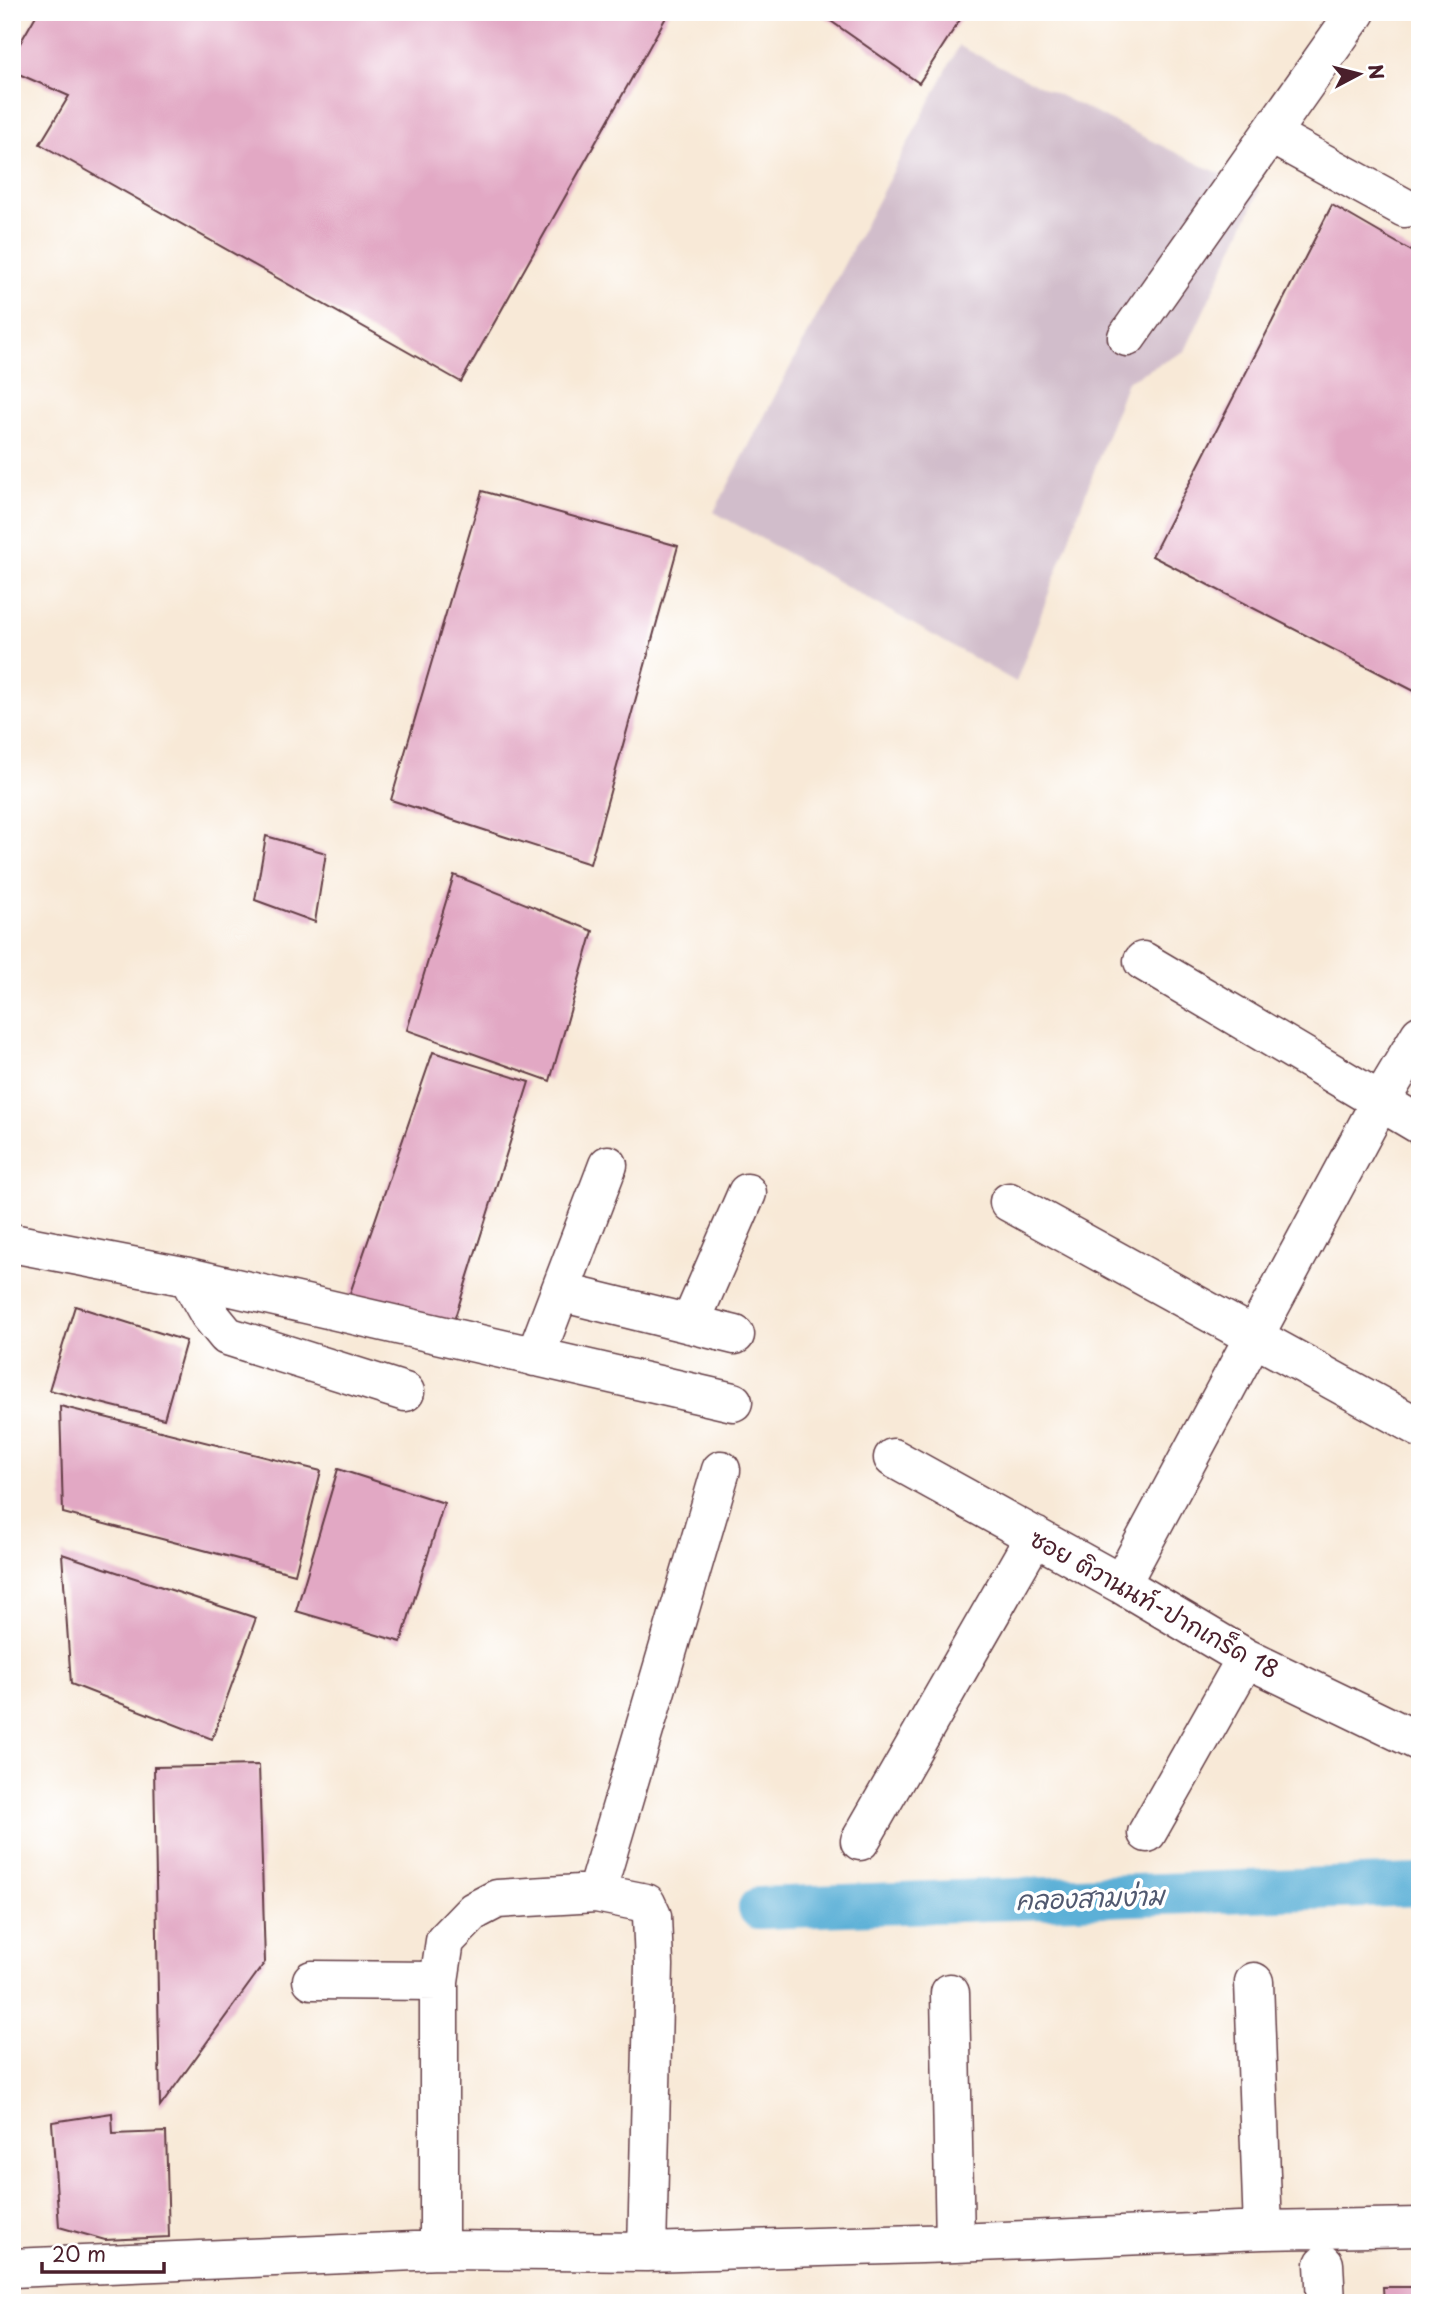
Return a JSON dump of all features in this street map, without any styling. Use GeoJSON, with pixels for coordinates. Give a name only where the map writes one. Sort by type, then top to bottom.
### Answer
{"type":"FeatureCollection","features":[{"type":"Feature","properties":{"kind":"street"},"geometry":{"type":"LineString","coordinates":[[1127,337],[1356,12]]}},
{"type":"Feature","properties":{"kind":"street"},"geometry":{"type":"LineString","coordinates":[[1270,134],[1405,208]]}},
{"type":"Feature","properties":{"kind":"street"},"geometry":{"type":"LineString","coordinates":[[1143,961],[1420,1125]]}},
{"type":"Feature","properties":{"kind":"street"},"geometry":{"type":"LineString","coordinates":[[1121,1584],[1380,1102],[1420,1035]]}},
{"type":"Feature","properties":{"kind":"street"},"geometry":{"type":"LineString","coordinates":[[535,1357],[608,1165]]}},
{"type":"Feature","properties":{"kind":"street"},"geometry":{"type":"LineString","coordinates":[[690,1324],[747,1193]]}},
{"type":"Feature","properties":{"kind":"street"},"geometry":{"type":"LineString","coordinates":[[1009,1202],[1420,1428]]}},
{"type":"Feature","properties":{"kind":"street"},"geometry":{"type":"LineString","coordinates":[[12,1243],[188,1277],[733,1402]]}},
{"type":"Feature","properties":{"kind":"street"},"geometry":{"type":"LineString","coordinates":[[188,1277],[209,1314],[227,1336],[405,1392]]}},
{"type":"Feature","properties":{"kind":"street"},"geometry":{"type":"LineString","coordinates":[[560,1292],[736,1335]]}},
{"type":"Feature","properties":{"kind":"street","name":"ซอย ติวานนท์-ปากเกร็ด 18"},"geometry":{"type":"LineString","coordinates":[[893,1458],[1121,1584],[1246,1658],[1420,1742]]}},
{"type":"Feature","properties":{"kind":"street"},"geometry":{"type":"LineString","coordinates":[[596,1893],[721,1470]]}},
{"type":"Feature","properties":{"kind":"street"},"geometry":{"type":"LineString","coordinates":[[860,1841],[1035,1536]]}},
{"type":"Feature","properties":{"kind":"street"},"geometry":{"type":"LineString","coordinates":[[1147,1833],[1246,1658]]}},
{"type":"Feature","properties":{"kind":"street"},"geometry":{"type":"LineString","coordinates":[[439,2250],[439,1981],[445,1941],[474,1911],[497,1899],[596,1893],[646,1903],[652,1916],[654,1965],[647,2252]]}},
{"type":"Feature","properties":{"kind":"street"},"geometry":{"type":"LineString","coordinates":[[312,1980],[439,1981]]}},
{"type":"Feature","properties":{"kind":"street"},"geometry":{"type":"LineString","coordinates":[[1254,1982],[1263,2230]]}},
{"type":"Feature","properties":{"kind":"street"},"geometry":{"type":"LineString","coordinates":[[950,1993],[956,2243]]}},
{"type":"Feature","properties":{"kind":"street"},"geometry":{"type":"LineString","coordinates":[[12,2267],[439,2250],[647,2252],[1420,2227]]}},
{"type":"Feature","properties":{"kind":"street"},"geometry":{"type":"LineString","coordinates":[[1324,2264],[1326,2303]]}},
{"type":"Feature","properties":{"kind":"shaded area"},"geometry":{"type":"Polygon","coordinates":[[[959,46],[1203,166],[1260,190],[1185,351],[1127,381],[1016,682],[714,512],[959,46]]]}},
{"type":"Feature","properties":{"kind":"building"},"geometry":{"type":"Polygon","coordinates":[[[38,12],[669,12],[461,382],[40,144],[69,96],[12,71],[12,57],[38,12]]]}},
{"type":"Feature","properties":{"kind":"building"},"geometry":{"type":"Polygon","coordinates":[[[818,12],[965,12],[919,83],[818,12]]]}},
{"type":"Feature","properties":{"kind":"building"},"geometry":{"type":"Polygon","coordinates":[[[1332,205],[1420,256],[1420,694],[1152,556],[1332,205]]]}},
{"type":"Feature","properties":{"kind":"building"},"geometry":{"type":"Polygon","coordinates":[[[482,491],[678,546],[590,864],[391,800],[482,491]]]}},
{"type":"Feature","properties":{"kind":"building"},"geometry":{"type":"Polygon","coordinates":[[[266,836],[326,853],[315,922],[255,900],[266,836]]]}},
{"type":"Feature","properties":{"kind":"building"},"geometry":{"type":"Polygon","coordinates":[[[454,875],[593,931],[550,1081],[407,1030],[454,875]]]}},
{"type":"Feature","properties":{"kind":"building"},"geometry":{"type":"Polygon","coordinates":[[[433,1052],[529,1082],[451,1330],[348,1299],[433,1052]]]}},
{"type":"Feature","properties":{"kind":"building"},"geometry":{"type":"Polygon","coordinates":[[[75,1306],[186,1341],[164,1419],[49,1390],[75,1306]]]}},
{"type":"Feature","properties":{"kind":"building"},"geometry":{"type":"Polygon","coordinates":[[[60,1406],[321,1471],[295,1574],[63,1513],[60,1406]]]}},
{"type":"Feature","properties":{"kind":"building"},"geometry":{"type":"Polygon","coordinates":[[[338,1469],[444,1503],[401,1642],[296,1611],[338,1469]]]}},
{"type":"Feature","properties":{"kind":"building"},"geometry":{"type":"Polygon","coordinates":[[[62,1554],[256,1618],[212,1739],[71,1684],[62,1554]]]}},
{"type":"Feature","properties":{"kind":"building"},"geometry":{"type":"Polygon","coordinates":[[[259,1765],[265,1962],[160,2107],[154,1767],[259,1765]]]}},
{"type":"Feature","properties":{"kind":"building"},"geometry":{"type":"Polygon","coordinates":[[[112,2113],[113,2134],[166,2132],[169,2237],[105,2240],[59,2227],[52,2122],[112,2113]]]}},
{"type":"Feature","properties":{"kind":"building"},"geometry":{"type":"Polygon","coordinates":[[[1383,2287],[1420,2287],[1420,2303],[1384,2303],[1383,2287]]]}},
{"type":"Feature","properties":{"kind":"waterway","name":"คลองสามง่าม"},"geometry":{"type":"LineString","coordinates":[[759,1908],[1420,1885]]}}]}
